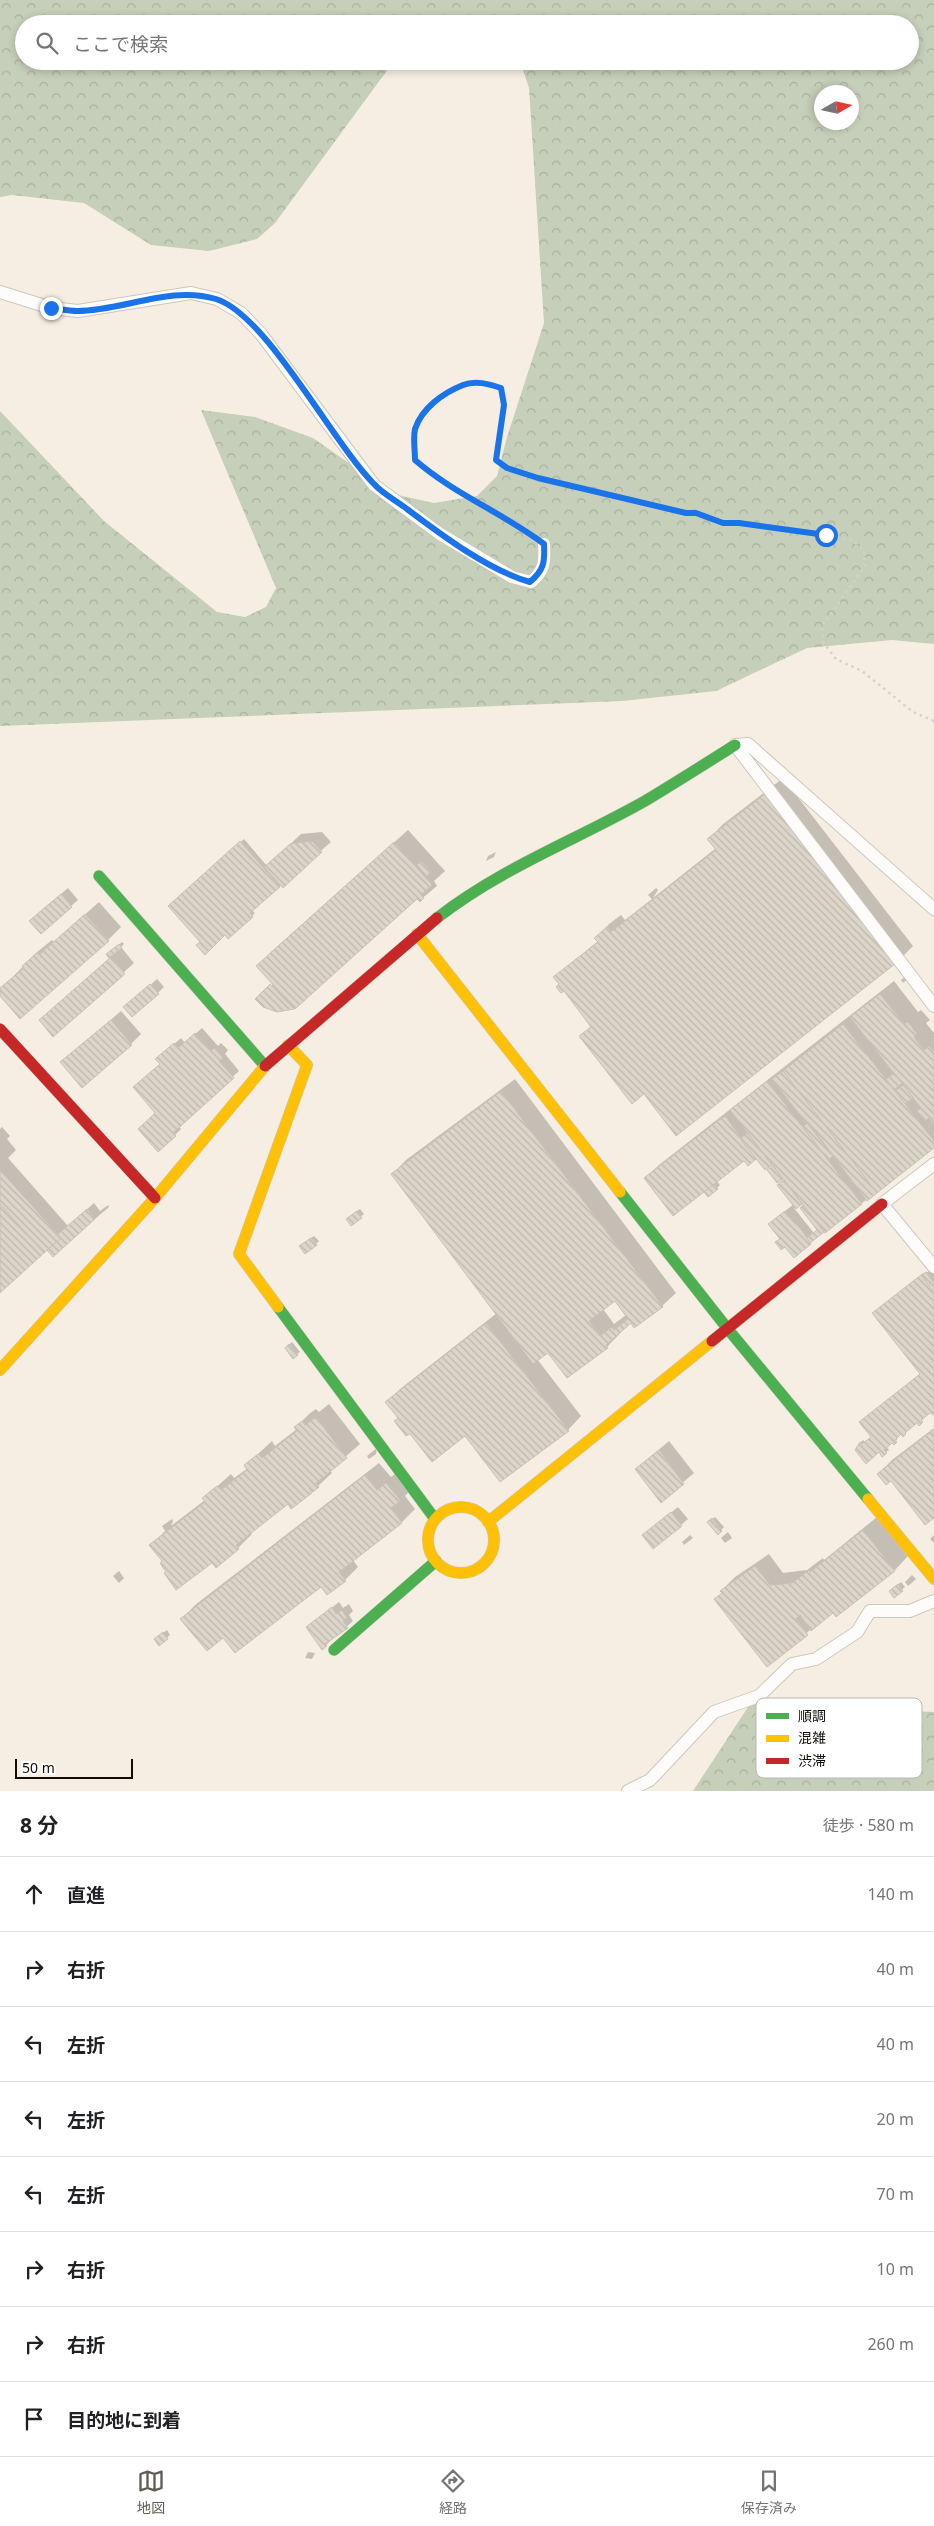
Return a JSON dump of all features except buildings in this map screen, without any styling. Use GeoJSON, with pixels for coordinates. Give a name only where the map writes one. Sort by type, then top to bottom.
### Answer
{"type":"FeatureCollection","features":[{"type":"Feature","properties":{"kind":"street"},"geometry":{"type":"LineString","coordinates":[[0,292],[51,308],[78,311],[191,293],[218,299],[240,314],[261,334],[374,485],[440,534],[512,577],[530,582],[539,575],[546,564],[544,544]]}},
{"type":"Feature","properties":{"kind":"street"},"geometry":{"type":"LineString","coordinates":[[0,1370],[155,1198],[265,1066],[417,934],[467,895],[505,873],[644,801],[735,745],[748,744],[934,910]]}},
{"type":"Feature","properties":{"kind":"street"},"geometry":{"type":"LineString","coordinates":[[735,745],[934,1006]]}},
{"type":"Feature","properties":{"kind":"street"},"geometry":{"type":"LineString","coordinates":[[99,876],[265,1066]]}},
{"type":"Feature","properties":{"kind":"street"},"geometry":{"type":"LineString","coordinates":[[417,934],[727,1328],[934,1579]]}},
{"type":"Feature","properties":{"kind":"street"},"geometry":{"type":"LineString","coordinates":[[0,1029],[155,1198]]}},
{"type":"Feature","properties":{"kind":"street"},"geometry":{"type":"LineString","coordinates":[[288,1045],[307,1065],[239,1254],[435,1519]]}},
{"type":"Feature","properties":{"kind":"street"},"geometry":{"type":"LineString","coordinates":[[488,1522],[727,1328],[934,1164]]}},
{"type":"Feature","properties":{"kind":"street"},"geometry":{"type":"LineString","coordinates":[[882,1204],[934,1267]]}},
{"type":"Feature","properties":{"kind":"street"},"geometry":{"type":"LineString","coordinates":[[463,1507],[473,1509],[488,1522],[493,1543],[490,1554],[476,1569],[454,1572],[444,1568],[436,1561],[428,1545],[428,1536],[435,1519],[443,1512],[463,1507]]}},
{"type":"Feature","properties":{"kind":"street"},"geometry":{"type":"LineString","coordinates":[[334,1650],[436,1561]]}},
{"type":"Feature","properties":{"kind":"street"},"geometry":{"type":"LineString","coordinates":[[628,1791],[650,1780],[714,1712],[760,1696],[792,1664],[816,1659],[857,1632],[870,1611],[910,1611],[934,1601]]}},
{"type":"Feature","properties":{"kind":"path"},"geometry":{"type":"LineString","coordinates":[[544,544],[522,527],[435,478],[415,460],[415,431],[427,407],[464,385],[486,383],[501,388],[504,405],[496,460],[507,468],[575,487],[686,513],[696,513],[723,523],[739,523],[852,540],[864,550],[865,566],[822,626],[823,642],[836,659],[862,671],[913,712],[934,720]]}},
{"type":"Feature","properties":{"kind":"green space"},"geometry":{"type":"Polygon","coordinates":[[[0,0],[934,0],[934,644],[892,640],[807,648],[716,691],[622,701],[0,726],[0,411],[104,521],[217,612],[245,617],[266,607],[276,588],[201,410],[255,417],[313,438],[393,494],[434,503],[477,496],[497,476],[507,437],[544,323],[529,88],[523,70],[919,70],[919,15],[15,15],[15,70],[387,70],[275,223],[257,239],[209,251],[151,245],[84,203],[12,195],[0,197],[0,0]]]}},
{"type":"Feature","properties":{"kind":"green space"},"geometry":{"type":"Polygon","coordinates":[[[750,1704],[756,1704],[756,1778],[922,1778],[922,1711],[934,1712],[934,1791],[693,1791],[750,1704]]]}},
{"type":"Feature","properties":{"kind":"traffic: fast"},"geometry":{"type":"LineString","coordinates":[[437,918],[487,884],[645,801],[735,745]]}},
{"type":"Feature","properties":{"kind":"traffic: fast"},"geometry":{"type":"LineString","coordinates":[[99,876],[265,1066]]}},
{"type":"Feature","properties":{"kind":"traffic: fast"},"geometry":{"type":"LineString","coordinates":[[620,1192],[727,1328],[868,1499]]}},
{"type":"Feature","properties":{"kind":"traffic: fast"},"geometry":{"type":"LineString","coordinates":[[278,1307],[435,1519]]}},
{"type":"Feature","properties":{"kind":"traffic: fast"},"geometry":{"type":"LineString","coordinates":[[334,1650],[436,1561]]}},
{"type":"Feature","properties":{"kind":"traffic: slow"},"geometry":{"type":"LineString","coordinates":[[417,934],[620,1192]]}},
{"type":"Feature","properties":{"kind":"traffic: slow"},"geometry":{"type":"LineString","coordinates":[[278,1307],[239,1254],[307,1065],[288,1045]]}},
{"type":"Feature","properties":{"kind":"traffic: slow"},"geometry":{"type":"LineString","coordinates":[[0,1370],[155,1198],[265,1066]]}},
{"type":"Feature","properties":{"kind":"traffic: slow"},"geometry":{"type":"LineString","coordinates":[[488,1522],[712,1341]]}},
{"type":"Feature","properties":{"kind":"traffic: slow"},"geometry":{"type":"LineString","coordinates":[[868,1499],[934,1579]]}},
{"type":"Feature","properties":{"kind":"traffic: slow"},"geometry":{"type":"LineString","coordinates":[[461,1507],[473,1510],[484,1517],[491,1528],[494,1540],[491,1552],[484,1563],[473,1570],[461,1573],[449,1570],[438,1563],[431,1552],[428,1540],[431,1528],[438,1517],[449,1510],[461,1507]]}},
{"type":"Feature","properties":{"kind":"traffic: jam"},"geometry":{"type":"LineString","coordinates":[[265,1066],[437,918]]}},
{"type":"Feature","properties":{"kind":"traffic: jam"},"geometry":{"type":"LineString","coordinates":[[0,1029],[155,1198]]}},
{"type":"Feature","properties":{"kind":"traffic: jam"},"geometry":{"type":"LineString","coordinates":[[712,1341],[882,1204]]}},
{"type":"Feature","properties":{"kind":"route"},"geometry":{"type":"LineString","coordinates":[[51,308],[78,311],[191,293],[218,299],[240,314],[261,334],[374,485],[440,534],[512,577],[530,582],[539,575],[546,564],[544,544],[522,527],[435,478],[415,460],[415,431],[421,415],[427,407],[464,385],[486,383],[501,388],[503,391],[504,405],[496,460],[507,468],[538,478],[686,513],[696,513],[723,523],[739,523],[826,535]]}}]}
